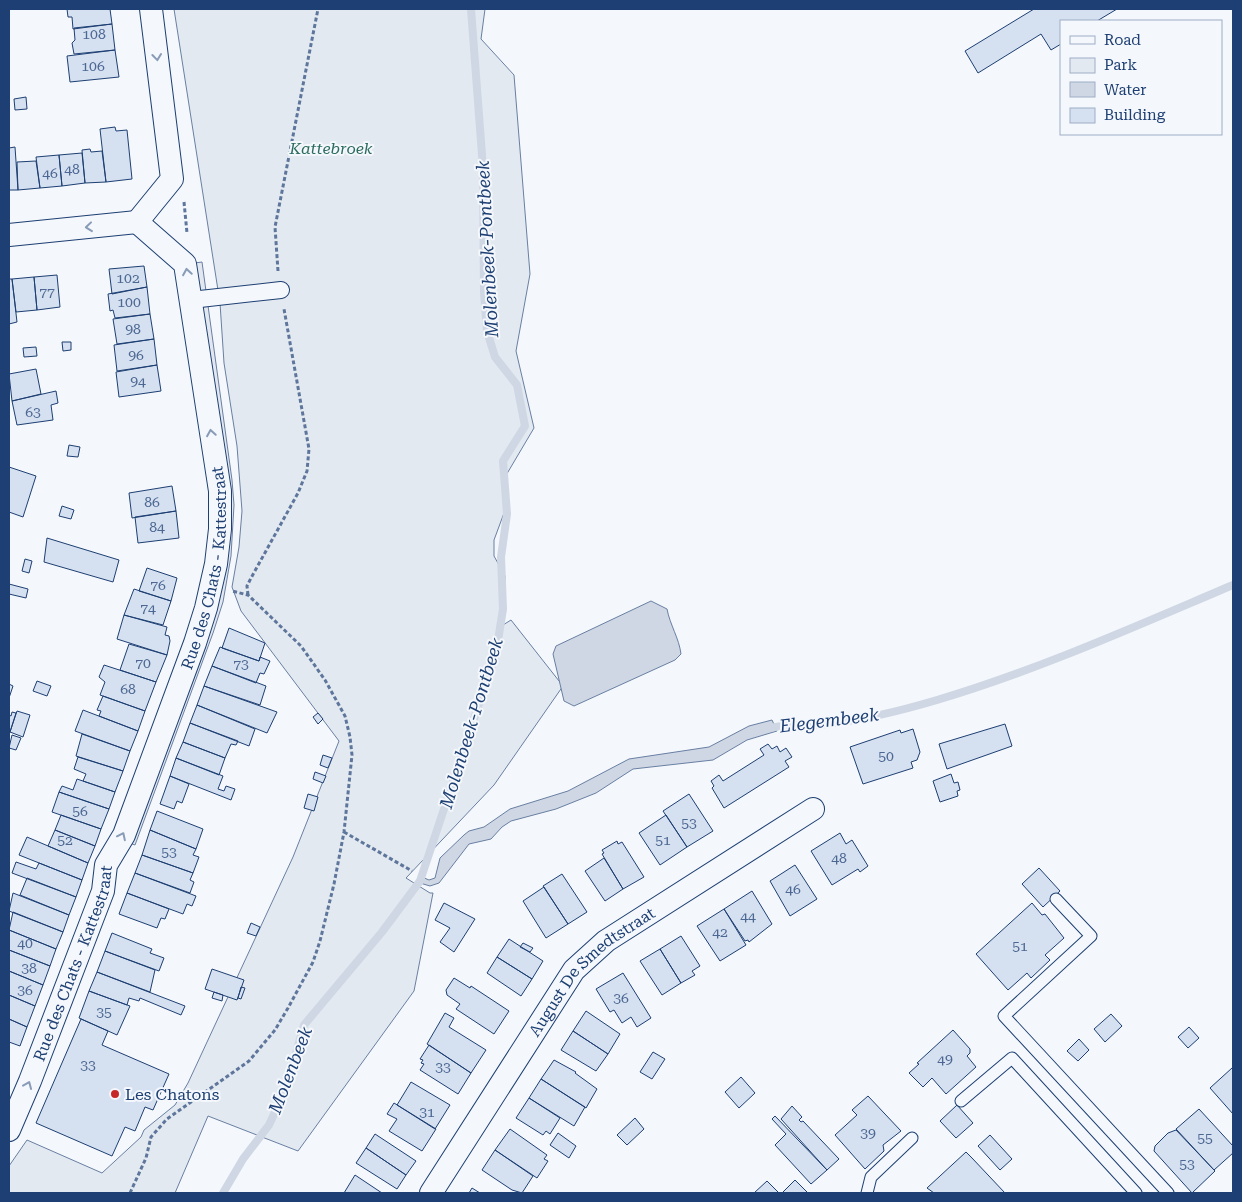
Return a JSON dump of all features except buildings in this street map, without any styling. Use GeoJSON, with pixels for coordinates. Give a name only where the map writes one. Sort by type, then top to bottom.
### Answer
{"type":"FeatureCollection","features":[{"type":"Feature","properties":{"kind":"street"},"geometry":{"type":"LineString","coordinates":[[9,235],[138,222],[172,179],[151,9]]}},
{"type":"Feature","properties":{"kind":"street"},"geometry":{"type":"LineString","coordinates":[[138,222],[186,264]]}},
{"type":"Feature","properties":{"kind":"street","name":"Rue des Chats - Kattestraat"},"geometry":{"type":"LineString","coordinates":[[9,1130],[30,1081],[103,892],[106,865],[124,835],[192,652],[211,585],[220,529],[220,492],[186,264]]}},
{"type":"Feature","properties":{"kind":"street"},"geometry":{"type":"LineString","coordinates":[[191,300],[281,290]]}},
{"type":"Feature","properties":{"kind":"street","name":"August De Smedtstraat"},"geometry":{"type":"LineString","coordinates":[[431,1193],[574,970],[606,941],[622,930],[813,809]]}},
{"type":"Feature","properties":{"kind":"lane"},"geometry":{"type":"LineString","coordinates":[[1056,899],[1091,936],[1004,1016],[1168,1193]]}},
{"type":"Feature","properties":{"kind":"lane"},"geometry":{"type":"LineString","coordinates":[[961,1101],[1012,1058],[1136,1193]]}},
{"type":"Feature","properties":{"kind":"lane"},"geometry":{"type":"LineString","coordinates":[[867,1193],[871,1177],[912,1138]]}},
{"type":"Feature","properties":{"kind":"path"},"geometry":{"type":"LineString","coordinates":[[172,179],[183,192],[188,248],[186,264]]}},
{"type":"Feature","properties":{"kind":"path"},"geometry":{"type":"LineString","coordinates":[[130,1193],[146,1158],[151,1137],[167,1119],[249,1061],[275,1030],[312,962],[320,941],[334,884],[344,832],[352,755],[345,716],[326,680],[301,646],[248,595]]}},
{"type":"Feature","properties":{"kind":"path"},"geometry":{"type":"LineString","coordinates":[[344,832],[412,872]]}},
{"type":"Feature","properties":{"kind":"green space","name":"Kattebroek"},"geometry":{"type":"Polygon","coordinates":[[[174,9],[485,9],[481,39],[514,75],[530,274],[516,351],[534,428],[505,477],[504,464],[504,513],[494,540],[494,556],[505,576],[503,625],[511,620],[563,686],[494,785],[406,878],[433,893],[414,991],[298,1151],[208,1116],[175,1193],[9,1193],[9,1166],[27,1140],[102,1173],[141,1137],[144,1130],[175,1105],[188,1083],[293,857],[339,741],[241,611],[232,587],[239,547],[242,511],[237,446],[224,363],[220,303],[174,9]]]}},
{"type":"Feature","properties":{"kind":"shaded area"},"geometry":{"type":"Polygon","coordinates":[[[202,262],[232,480],[234,505],[231,556],[223,602],[213,633],[135,845],[127,842],[215,599],[195,263],[202,262]]]}},
{"type":"Feature","properties":{"kind":"water"},"geometry":{"type":"Polygon","coordinates":[[[651,601],[667,609],[681,654],[675,660],[574,706],[564,701],[553,654],[556,646],[651,601]]]}},
{"type":"Feature","properties":{"kind":"water"},"geometry":{"type":"Polygon","coordinates":[[[772,720],[777,731],[747,740],[713,760],[633,769],[596,793],[556,809],[511,821],[502,827],[491,839],[469,844],[439,883],[430,886],[420,883],[422,877],[429,880],[435,878],[440,858],[464,835],[469,831],[484,827],[510,809],[568,791],[629,759],[709,747],[749,726],[772,720]]]}},
{"type":"Feature","properties":{"kind":"waterway","name":"Molenbeek-Pontbeek"},"geometry":{"type":"LineString","coordinates":[[223,1193],[243,1159],[269,1125],[286,1088],[304,1025],[382,932],[420,881],[496,653],[503,609],[501,557],[507,514],[503,461],[525,426],[517,385],[495,357],[487,331],[484,293],[483,168],[471,9]]}},
{"type":"Feature","properties":{"kind":"waterway","name":"Elegembeek"},"geometry":{"type":"LineString","coordinates":[[766,729],[854,720],[937,700],[1049,661],[1233,585]]}},
{"type":"Feature","properties":{"kind":"place","name":"Les Chatons"},"geometry":{"type":"Point","coordinates":[115,1094]}},
{"type":"Feature","properties":{"kind":"water label","name":"Molenbeek"},"geometry":{"type":"Point","coordinates":[290,1070]}}]}
